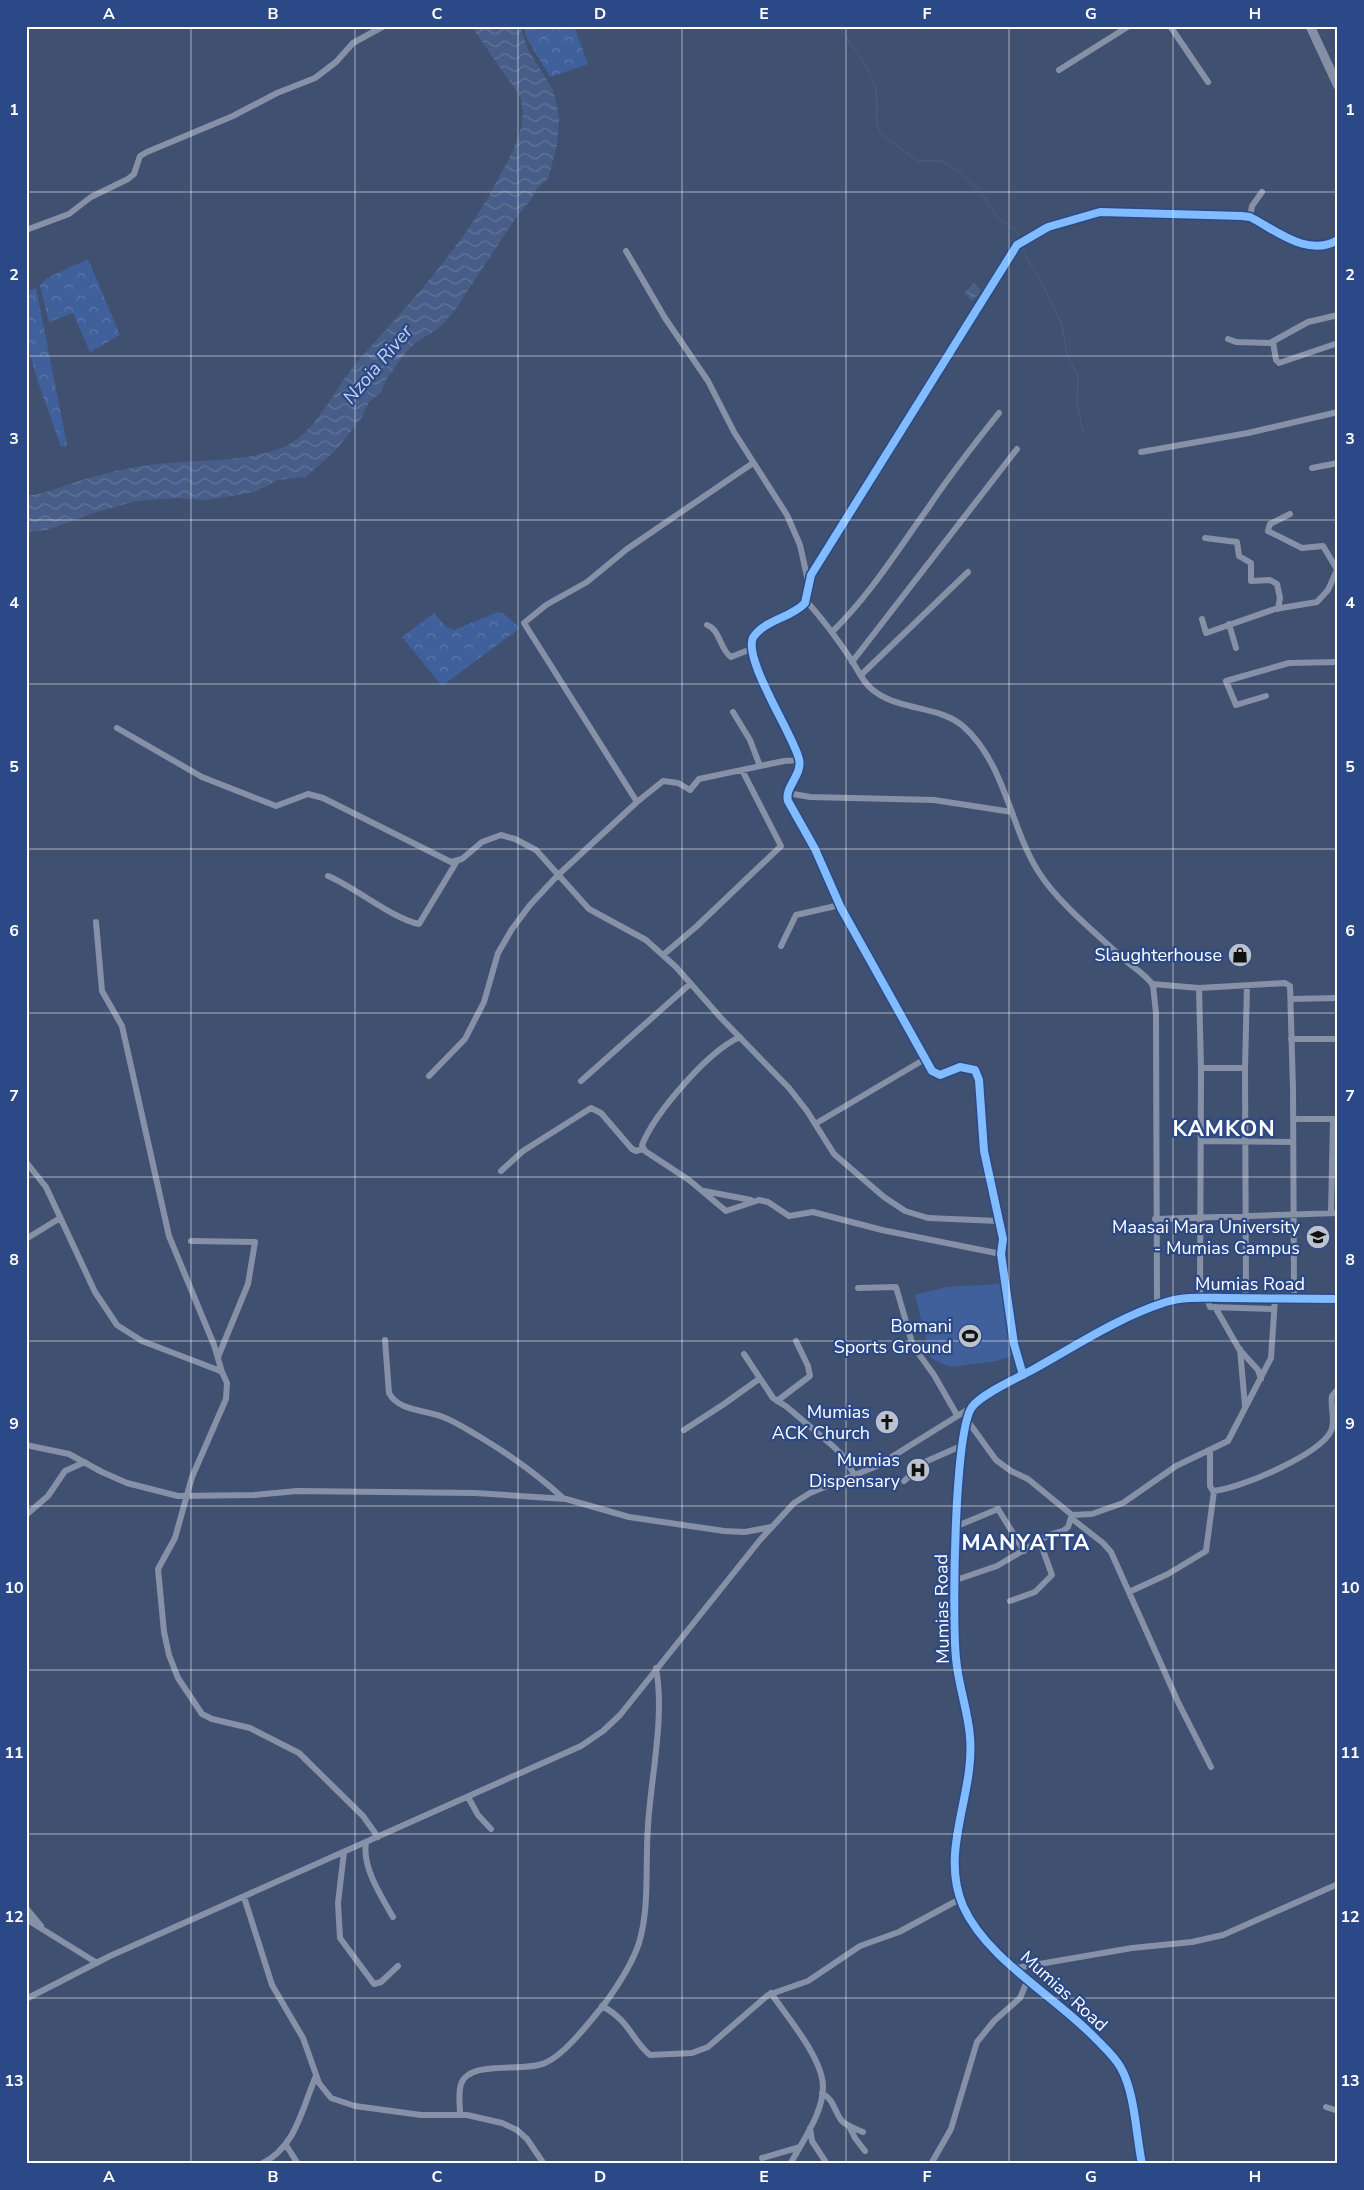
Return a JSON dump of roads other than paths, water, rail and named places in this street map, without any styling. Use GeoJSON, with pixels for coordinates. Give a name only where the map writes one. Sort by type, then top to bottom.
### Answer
{"type":"FeatureCollection","features":[{"type":"Feature","properties":{"kind":"highway"},"geometry":{"type":"LineString","coordinates":[[1310,26],[1338,86]]}},
{"type":"Feature","properties":{"kind":"street"},"geometry":{"type":"LineString","coordinates":[[26,230],[69,214],[91,197],[128,180],[136,171],[140,156],[147,152],[233,116],[277,93],[320,74],[336,62],[353,43],[384,26]]}},
{"type":"Feature","properties":{"kind":"street"},"geometry":{"type":"LineString","coordinates":[[1059,70],[1129,26]]}},
{"type":"Feature","properties":{"kind":"street"},"geometry":{"type":"LineString","coordinates":[[1170,26],[1208,82]]}},
{"type":"Feature","properties":{"kind":"street"},"geometry":{"type":"LineString","coordinates":[[1250,217],[1252,206],[1262,192]]}},
{"type":"Feature","properties":{"kind":"street"},"geometry":{"type":"LineString","coordinates":[[808,581],[1017,245],[1048,227],[1100,212],[1202,213],[1250,217],[1301,244],[1326,245],[1338,240]]}},
{"type":"Feature","properties":{"kind":"street"},"geometry":{"type":"LineString","coordinates":[[626,251],[669,324],[708,381],[734,432],[792,525],[800,545],[808,581],[806,601],[801,607],[774,620],[758,632],[752,638],[751,649],[761,678],[791,736],[800,760],[799,771],[787,798],[815,849],[840,905],[881,976],[932,1072],[940,1076],[960,1068],[975,1070],[979,1080],[984,1151],[991,1176],[998,1221],[1003,1239],[1001,1254],[1014,1344],[1023,1375]]}},
{"type":"Feature","properties":{"kind":"street"},"geometry":{"type":"LineString","coordinates":[[1228,339],[1236,342],[1273,342],[1308,322],[1338,315]]}},
{"type":"Feature","properties":{"kind":"street"},"geometry":{"type":"LineString","coordinates":[[1273,342],[1276,359],[1279,363],[1338,342]]}},
{"type":"Feature","properties":{"kind":"street"},"geometry":{"type":"LineString","coordinates":[[832,632],[848,616],[883,573],[928,508],[1000,412]]}},
{"type":"Feature","properties":{"kind":"street"},"geometry":{"type":"LineString","coordinates":[[1140,452],[1225,437],[1338,412]]}},
{"type":"Feature","properties":{"kind":"street"},"geometry":{"type":"LineString","coordinates":[[852,662],[1017,449]]}},
{"type":"Feature","properties":{"kind":"street"},"geometry":{"type":"LineString","coordinates":[[637,802],[524,623],[546,605],[586,582],[627,549],[753,463]]}},
{"type":"Feature","properties":{"kind":"street"},"geometry":{"type":"LineString","coordinates":[[1312,468],[1338,463]]}},
{"type":"Feature","properties":{"kind":"street"},"geometry":{"type":"LineString","coordinates":[[1202,619],[1205,633],[1278,609],[1320,601],[1337,570],[1323,546],[1305,549],[1268,531],[1270,524],[1290,514]]}},
{"type":"Feature","properties":{"kind":"street"},"geometry":{"type":"LineString","coordinates":[[1206,538],[1237,542],[1239,556],[1251,562],[1251,581],[1270,580],[1277,584],[1280,598],[1278,609]]}},
{"type":"Feature","properties":{"kind":"street"},"geometry":{"type":"LineString","coordinates":[[860,675],[968,572]]}},
{"type":"Feature","properties":{"kind":"street"},"geometry":{"type":"LineString","coordinates":[[806,601],[832,632],[870,688],[884,698],[948,718],[964,727],[977,742],[996,774],[1033,863],[1052,890],[1152,984],[1155,992],[1156,1013],[1155,1218],[1157,1306]]}},
{"type":"Feature","properties":{"kind":"street"},"geometry":{"type":"LineString","coordinates":[[1229,624],[1236,648]]}},
{"type":"Feature","properties":{"kind":"street"},"geometry":{"type":"LineString","coordinates":[[707,626],[714,629],[726,654],[731,657],[751,649]]}},
{"type":"Feature","properties":{"kind":"street"},"geometry":{"type":"LineString","coordinates":[[1266,696],[1236,705],[1226,681],[1289,663],[1338,662]]}},
{"type":"Feature","properties":{"kind":"street"},"geometry":{"type":"LineString","coordinates":[[734,712],[750,740],[760,766]]}},
{"type":"Feature","properties":{"kind":"street"},"geometry":{"type":"LineString","coordinates":[[117,728],[202,777],[266,803],[276,806],[305,795],[316,795],[347,808],[446,860],[457,862]]}},
{"type":"Feature","properties":{"kind":"street"},"geometry":{"type":"LineString","coordinates":[[430,1076],[465,1038],[484,1002],[498,953],[512,929],[534,900],[558,875],[637,802],[663,781],[678,782],[690,790],[699,779],[800,760]]}},
{"type":"Feature","properties":{"kind":"street"},"geometry":{"type":"LineString","coordinates":[[663,955],[697,926],[781,846],[742,770]]}},
{"type":"Feature","properties":{"kind":"street"},"geometry":{"type":"LineString","coordinates":[[788,793],[810,796],[934,800],[1012,812]]}},
{"type":"Feature","properties":{"kind":"street"},"geometry":{"type":"LineString","coordinates":[[328,876],[418,924],[423,920],[431,902],[457,862],[490,838],[507,835],[536,850],[589,909],[646,940],[663,955],[789,1088],[834,1154],[851,1171],[884,1197],[905,1211],[928,1218],[998,1221]]}},
{"type":"Feature","properties":{"kind":"street"},"geometry":{"type":"LineString","coordinates":[[781,946],[796,916],[840,905]]}},
{"type":"Feature","properties":{"kind":"street"},"geometry":{"type":"LineString","coordinates":[[96,922],[101,986],[104,997],[122,1026],[169,1236],[227,1383],[226,1400],[187,1496],[175,1538],[158,1571],[165,1639],[169,1656],[178,1678],[197,1708],[206,1717],[250,1728],[287,1746],[305,1758],[363,1816],[378,1837]]}},
{"type":"Feature","properties":{"kind":"street"},"geometry":{"type":"LineString","coordinates":[[1152,984],[1199,988],[1287,983],[1291,988],[1294,1298]]}},
{"type":"Feature","properties":{"kind":"street"},"geometry":{"type":"LineString","coordinates":[[581,1082],[690,984]]}},
{"type":"Feature","properties":{"kind":"street"},"geometry":{"type":"LineString","coordinates":[[1246,1298],[1245,1068],[1247,986]]}},
{"type":"Feature","properties":{"kind":"street"},"geometry":{"type":"LineString","coordinates":[[1199,988],[1201,1068],[1200,1217],[1203,1298],[1209,1306],[1215,1307],[1274,1309]]}},
{"type":"Feature","properties":{"kind":"street"},"geometry":{"type":"LineString","coordinates":[[1292,999],[1338,998]]}},
{"type":"Feature","properties":{"kind":"street"},"geometry":{"type":"LineString","coordinates":[[643,1149],[642,1145],[647,1134],[675,1096],[719,1049],[740,1037]]}},
{"type":"Feature","properties":{"kind":"street"},"geometry":{"type":"LineString","coordinates":[[1291,1038],[1338,1039]]}},
{"type":"Feature","properties":{"kind":"street"},"geometry":{"type":"LineString","coordinates":[[815,1124],[925,1060]]}},
{"type":"Feature","properties":{"kind":"street"},"geometry":{"type":"LineString","coordinates":[[1201,1068],[1245,1068]]}},
{"type":"Feature","properties":{"kind":"street"},"geometry":{"type":"LineString","coordinates":[[501,1171],[523,1151],[591,1108],[601,1113],[632,1149],[636,1151],[643,1149],[681,1174],[726,1211],[751,1201]]}},
{"type":"Feature","properties":{"kind":"street"},"geometry":{"type":"LineString","coordinates":[[1155,1218],[1334,1213],[1336,1119],[1293,1119]]}},
{"type":"Feature","properties":{"kind":"street"},"geometry":{"type":"LineString","coordinates":[[1201,1142],[1293,1142]]}},
{"type":"Feature","properties":{"kind":"street"},"geometry":{"type":"LineString","coordinates":[[26,1162],[46,1187],[95,1292],[117,1325],[142,1341],[222,1372]]}},
{"type":"Feature","properties":{"kind":"street"},"geometry":{"type":"LineString","coordinates":[[703,1191],[751,1201],[768,1202],[788,1216],[813,1212],[882,1230],[1001,1254]]}},
{"type":"Feature","properties":{"kind":"street"},"geometry":{"type":"LineString","coordinates":[[26,1240],[60,1218]]}},
{"type":"Feature","properties":{"kind":"street"},"geometry":{"type":"LineString","coordinates":[[191,1240],[255,1242],[248,1284],[218,1358]]}},
{"type":"Feature","properties":{"kind":"street"},"geometry":{"type":"LineString","coordinates":[[858,1288],[896,1287],[913,1346],[934,1375],[957,1415]]}},
{"type":"Feature","properties":{"kind":"street","name":"Mumias Road"},"geometry":{"type":"LineString","coordinates":[[1142,2164],[1130,2092],[1119,2064],[1071,2014],[1028,1979],[977,1931],[960,1899],[955,1879],[954,1853],[968,1787],[970,1755],[968,1722],[955,1656],[957,1526],[961,1446],[972,1407],[998,1388],[1103,1330],[1157,1306],[1177,1300],[1203,1298],[1338,1299]]}},
{"type":"Feature","properties":{"kind":"street"},"geometry":{"type":"LineString","coordinates":[[1072,1517],[1092,1514],[1124,1503],[1176,1466],[1228,1441],[1271,1358],[1274,1299]]}},
{"type":"Feature","properties":{"kind":"street"},"geometry":{"type":"LineString","coordinates":[[1215,1307],[1240,1349],[1258,1370],[1261,1379]]}},
{"type":"Feature","properties":{"kind":"street"},"geometry":{"type":"LineString","coordinates":[[385,1340],[389,1393],[393,1400],[408,1407],[448,1419],[501,1449],[539,1476],[564,1499]]}},
{"type":"Feature","properties":{"kind":"street"},"geometry":{"type":"LineString","coordinates":[[777,1401],[810,1376],[808,1366],[796,1341]]}},
{"type":"Feature","properties":{"kind":"street"},"geometry":{"type":"LineString","coordinates":[[1240,1349],[1245,1408]]}},
{"type":"Feature","properties":{"kind":"street"},"geometry":{"type":"LineString","coordinates":[[744,1354],[773,1398],[834,1447],[842,1455],[856,1476]]}},
{"type":"Feature","properties":{"kind":"street"},"geometry":{"type":"LineString","coordinates":[[684,1430],[759,1379]]}},
{"type":"Feature","properties":{"kind":"street"},"geometry":{"type":"LineString","coordinates":[[1214,1491],[1252,1481],[1315,1448],[1326,1438],[1332,1428],[1332,1396],[1338,1389]]}},
{"type":"Feature","properties":{"kind":"street"},"geometry":{"type":"LineString","coordinates":[[26,1999],[97,1963],[571,1752],[593,1738],[620,1715],[771,1527],[802,1498],[856,1476],[892,1458],[972,1407]]}},
{"type":"Feature","properties":{"kind":"street"},"geometry":{"type":"LineString","coordinates":[[967,1420],[996,1460],[1011,1471],[1028,1479],[1108,1548],[1178,1702],[1211,1768]]}},
{"type":"Feature","properties":{"kind":"street"},"geometry":{"type":"LineString","coordinates":[[26,1445],[65,1452],[102,1472],[138,1487],[178,1496],[254,1495],[297,1491],[475,1493],[564,1499],[606,1512],[649,1521],[738,1532],[771,1527]]}},
{"type":"Feature","properties":{"kind":"street"},"geometry":{"type":"LineString","coordinates":[[904,1481],[927,1461],[961,1446]]}},
{"type":"Feature","properties":{"kind":"street"},"geometry":{"type":"LineString","coordinates":[[1129,1592],[1168,1574],[1206,1551],[1214,1491],[1210,1486],[1210,1450]]}},
{"type":"Feature","properties":{"kind":"street"},"geometry":{"type":"LineString","coordinates":[[26,1514],[48,1496],[66,1471],[85,1462]]}},
{"type":"Feature","properties":{"kind":"street"},"geometry":{"type":"LineString","coordinates":[[957,1526],[998,1509],[1024,1551]]}},
{"type":"Feature","properties":{"kind":"street"},"geometry":{"type":"LineString","coordinates":[[956,1580],[981,1573],[1024,1551],[1049,1535],[1068,1527],[1072,1517]]}},
{"type":"Feature","properties":{"kind":"street"},"geometry":{"type":"LineString","coordinates":[[1010,1601],[1035,1592],[1052,1575],[1040,1542]]}},
{"type":"Feature","properties":{"kind":"street"},"geometry":{"type":"LineString","coordinates":[[460,2114],[461,2085],[467,2075],[478,2069],[528,2068],[550,2061],[564,2050],[602,2006],[629,1966],[643,1926],[648,1825],[657,1731],[658,1689],[656,1668]]}},
{"type":"Feature","properties":{"kind":"street"},"geometry":{"type":"LineString","coordinates":[[468,1797],[478,1815],[491,1829]]}},
{"type":"Feature","properties":{"kind":"street"},"geometry":{"type":"LineString","coordinates":[[366,1843],[364,1851],[376,1888],[393,1917]]}},
{"type":"Feature","properties":{"kind":"street"},"geometry":{"type":"LineString","coordinates":[[344,1852],[338,1903],[340,1938],[374,1984],[381,1982],[398,1966]]}},
{"type":"Feature","properties":{"kind":"street"},"geometry":{"type":"LineString","coordinates":[[1016,1968],[1132,1948],[1192,1942],[1223,1935],[1338,1884]]}},
{"type":"Feature","properties":{"kind":"street"},"geometry":{"type":"LineString","coordinates":[[244,1897],[272,1985],[304,2038],[316,2076],[325,2092],[344,2104],[422,2115],[460,2114],[482,2117],[517,2130],[527,2139],[544,2164]]}},
{"type":"Feature","properties":{"kind":"street"},"geometry":{"type":"LineString","coordinates":[[602,2006],[623,2021],[650,2056],[680,2054],[701,2050],[712,2044],[754,2005],[772,1993],[808,1981],[860,1946],[899,1932],[960,1899]]}},
{"type":"Feature","properties":{"kind":"street"},"geometry":{"type":"LineString","coordinates":[[26,1908],[43,1929]]}},
{"type":"Feature","properties":{"kind":"street"},"geometry":{"type":"LineString","coordinates":[[26,1919],[97,1963]]}},
{"type":"Feature","properties":{"kind":"street"},"geometry":{"type":"LineString","coordinates":[[931,2164],[951,2130],[977,2042],[994,2021],[1020,1998],[1028,1979]]}},
{"type":"Feature","properties":{"kind":"street"},"geometry":{"type":"LineString","coordinates":[[772,1993],[815,2061],[822,2077],[822,2093],[810,2128],[790,2164]]}},
{"type":"Feature","properties":{"kind":"street"},"geometry":{"type":"LineString","coordinates":[[261,2164],[273,2157],[286,2145],[293,2133],[316,2076]]}},
{"type":"Feature","properties":{"kind":"street"},"geometry":{"type":"LineString","coordinates":[[822,2093],[830,2097],[841,2120],[863,2132]]}},
{"type":"Feature","properties":{"kind":"street"},"geometry":{"type":"LineString","coordinates":[[1326,2106],[1338,2111]]}},
{"type":"Feature","properties":{"kind":"street"},"geometry":{"type":"LineString","coordinates":[[849,2126],[865,2151]]}},
{"type":"Feature","properties":{"kind":"street"},"geometry":{"type":"LineString","coordinates":[[810,2128],[812,2141],[827,2164]]}},
{"type":"Feature","properties":{"kind":"street"},"geometry":{"type":"LineString","coordinates":[[286,2145],[298,2164]]}},
{"type":"Feature","properties":{"kind":"street"},"geometry":{"type":"LineString","coordinates":[[762,2158],[800,2147]]}},
{"type":"Feature","properties":{"kind":"water","name":"Nzoia River"},"geometry":{"type":"Polygon","coordinates":[[[471,26],[520,26],[528,50],[552,88],[559,120],[557,145],[548,179],[536,189],[531,200],[517,216],[453,313],[438,329],[415,343],[406,352],[386,380],[381,392],[369,402],[362,417],[337,449],[306,477],[278,480],[255,492],[206,500],[177,498],[136,501],[90,514],[47,530],[26,532],[26,496],[115,471],[160,464],[258,455],[291,443],[309,428],[357,362],[434,274],[469,228],[485,203],[514,148],[521,128],[522,107],[520,96],[471,26]]]}},
{"type":"Feature","properties":{"kind":"water"},"geometry":{"type":"Polygon","coordinates":[[[974,283],[981,291],[972,301],[964,293],[974,283]]]}},
{"type":"Feature","properties":{"kind":"waterway"},"geometry":{"type":"LineString","coordinates":[[839,26],[864,63],[872,79],[876,93],[877,122],[880,133],[918,161],[941,161],[955,169],[980,191],[997,217],[1016,230],[1020,240]]}},
{"type":"Feature","properties":{"kind":"waterway"},"geometry":{"type":"LineString","coordinates":[[1023,248],[1062,325],[1067,356],[1078,375],[1077,404],[1083,432]]}},
{"type":"Feature","properties":{"kind":"place","name":"Slaughterhouse"},"geometry":{"type":"Point","coordinates":[1240,955]}},
{"type":"Feature","properties":{"kind":"place","name":"Maasai Mara University - Mumias Campus"},"geometry":{"type":"Point","coordinates":[1318,1237]}},
{"type":"Feature","properties":{"kind":"place","name":"Bomani Sports Ground"},"geometry":{"type":"Point","coordinates":[970,1336]}},
{"type":"Feature","properties":{"kind":"place","name":"Mumias ACK Church"},"geometry":{"type":"Point","coordinates":[887,1422]}},
{"type":"Feature","properties":{"kind":"place","name":"Mumias Dispensary"},"geometry":{"type":"Point","coordinates":[918,1470]}},
{"type":"Feature","properties":{"kind":"district","name":"KAMKON"},"geometry":{"type":"Point","coordinates":[1224,1128]}},
{"type":"Feature","properties":{"kind":"district","name":"MANYATTA"},"geometry":{"type":"Point","coordinates":[1026,1542]}}]}
